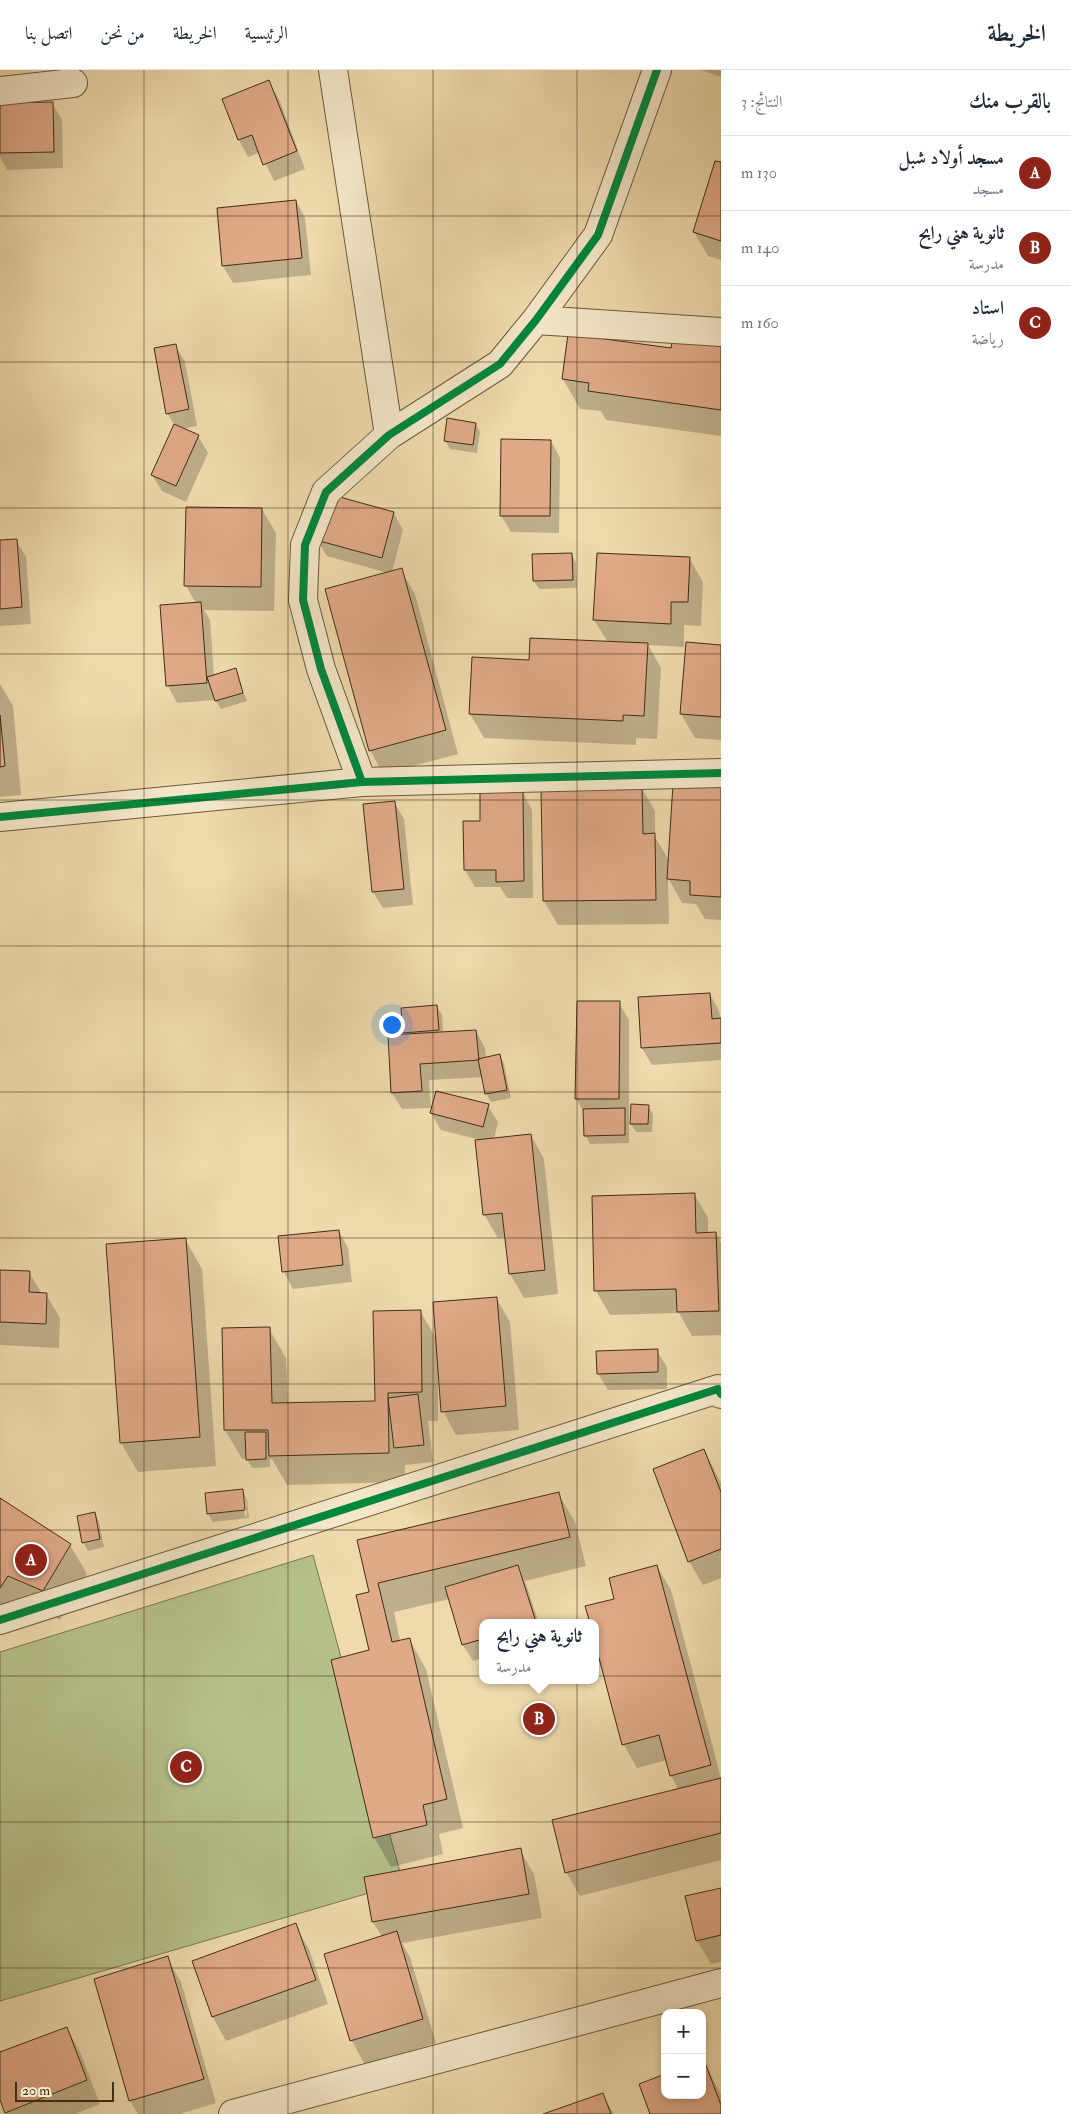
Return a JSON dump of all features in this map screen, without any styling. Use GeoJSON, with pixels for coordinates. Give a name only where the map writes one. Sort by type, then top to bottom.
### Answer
{"type":"FeatureCollection","features":[{"type":"Feature","properties":{"kind":"street"},"geometry":{"type":"LineString","coordinates":[[333,70],[389,435]]}},
{"type":"Feature","properties":{"kind":"street"},"geometry":{"type":"LineString","coordinates":[[362,782],[321,669],[303,600],[305,545],[326,492],[389,435],[500,364],[536,320],[598,235],[657,70]]}},
{"type":"Feature","properties":{"kind":"street"},"geometry":{"type":"LineString","coordinates":[[0,91],[73,83]]}},
{"type":"Feature","properties":{"kind":"street"},"geometry":{"type":"LineString","coordinates":[[536,320],[721,332]]}},
{"type":"Feature","properties":{"kind":"street"},"geometry":{"type":"LineString","coordinates":[[0,817],[362,782],[721,773]]}},
{"type":"Feature","properties":{"kind":"street"},"geometry":{"type":"LineString","coordinates":[[0,1620],[720,1390]]}},
{"type":"Feature","properties":{"kind":"street"},"geometry":{"type":"LineString","coordinates":[[233,2114],[721,1983]]}},
{"type":"Feature","properties":{"kind":"green space"},"geometry":{"type":"Polygon","coordinates":[[[313,1555],[403,1883],[0,2001],[0,1652],[313,1555]]]}},
{"type":"Feature","properties":{"kind":"building"},"geometry":{"type":"Polygon","coordinates":[[[269,80],[297,151],[263,165],[252,135],[238,140],[222,99],[269,80]]]}},
{"type":"Feature","properties":{"kind":"building"},"geometry":{"type":"Polygon","coordinates":[[[53,102],[54,152],[0,153],[0,103],[53,102]]]}},
{"type":"Feature","properties":{"kind":"building"},"geometry":{"type":"Polygon","coordinates":[[[715,161],[721,162],[721,241],[693,232],[715,161]]]}},
{"type":"Feature","properties":{"kind":"building"},"geometry":{"type":"Polygon","coordinates":[[[296,200],[302,258],[222,266],[217,208],[296,200]]]}},
{"type":"Feature","properties":{"kind":"building"},"geometry":{"type":"Polygon","coordinates":[[[568,334],[671,348],[673,336],[721,342],[721,410],[588,391],[589,383],[562,379],[568,334]]]}},
{"type":"Feature","properties":{"kind":"building"},"geometry":{"type":"Polygon","coordinates":[[[176,344],[189,409],[166,414],[154,348],[176,344]]]}},
{"type":"Feature","properties":{"kind":"building"},"geometry":{"type":"Polygon","coordinates":[[[447,418],[476,423],[473,445],[444,441],[447,418]]]}},
{"type":"Feature","properties":{"kind":"building"},"geometry":{"type":"Polygon","coordinates":[[[174,424],[199,435],[176,486],[151,475],[174,424]]]}},
{"type":"Feature","properties":{"kind":"building"},"geometry":{"type":"Polygon","coordinates":[[[501,439],[551,440],[550,516],[500,516],[501,439]]]}},
{"type":"Feature","properties":{"kind":"building"},"geometry":{"type":"Polygon","coordinates":[[[329,494],[394,512],[382,558],[316,540],[329,494]]]}},
{"type":"Feature","properties":{"kind":"building"},"geometry":{"type":"Polygon","coordinates":[[[186,507],[262,508],[261,587],[184,586],[186,507]]]}},
{"type":"Feature","properties":{"kind":"building"},"geometry":{"type":"Polygon","coordinates":[[[17,539],[22,607],[0,609],[0,540],[17,539]]]}},
{"type":"Feature","properties":{"kind":"building"},"geometry":{"type":"Polygon","coordinates":[[[572,553],[573,580],[533,581],[532,554],[572,553]]]}},
{"type":"Feature","properties":{"kind":"building"},"geometry":{"type":"Polygon","coordinates":[[[597,553],[690,557],[688,602],[671,602],[671,624],[593,620],[597,553]]]}},
{"type":"Feature","properties":{"kind":"building"},"geometry":{"type":"Polygon","coordinates":[[[402,568],[446,730],[369,751],[325,589],[402,568]]]}},
{"type":"Feature","properties":{"kind":"building"},"geometry":{"type":"Polygon","coordinates":[[[201,602],[207,683],[166,686],[160,605],[201,602]]]}},
{"type":"Feature","properties":{"kind":"building"},"geometry":{"type":"Polygon","coordinates":[[[530,638],[648,643],[644,716],[623,715],[623,721],[469,714],[472,657],[529,660],[530,638]]]}},
{"type":"Feature","properties":{"kind":"building"},"geometry":{"type":"Polygon","coordinates":[[[686,642],[721,645],[721,717],[680,714],[686,642]]]}},
{"type":"Feature","properties":{"kind":"building"},"geometry":{"type":"Polygon","coordinates":[[[236,668],[243,693],[215,701],[207,677],[236,668]]]}},
{"type":"Feature","properties":{"kind":"building"},"geometry":{"type":"Polygon","coordinates":[[[0,715],[5,766],[0,767],[0,715]]]}},
{"type":"Feature","properties":{"kind":"building"},"geometry":{"type":"Polygon","coordinates":[[[721,782],[721,897],[690,895],[690,881],[667,879],[673,784],[721,782]]]}},
{"type":"Feature","properties":{"kind":"building"},"geometry":{"type":"Polygon","coordinates":[[[642,786],[643,834],[655,833],[656,900],[543,901],[541,788],[642,786]]]}},
{"type":"Feature","properties":{"kind":"building"},"geometry":{"type":"Polygon","coordinates":[[[480,792],[523,792],[524,881],[496,882],[496,870],[464,870],[463,821],[480,821],[480,792]]]}},
{"type":"Feature","properties":{"kind":"building"},"geometry":{"type":"Polygon","coordinates":[[[395,801],[404,889],[372,892],[363,804],[395,801]]]}},
{"type":"Feature","properties":{"kind":"building"},"geometry":{"type":"Polygon","coordinates":[[[710,993],[712,1019],[721,1018],[721,1043],[641,1048],[638,997],[710,993]]]}},
{"type":"Feature","properties":{"kind":"building"},"geometry":{"type":"Polygon","coordinates":[[[577,1001],[620,1001],[619,1099],[575,1099],[577,1001]]]}},
{"type":"Feature","properties":{"kind":"building"},"geometry":{"type":"Polygon","coordinates":[[[437,1005],[439,1030],[403,1033],[401,1008],[437,1005]]]}},
{"type":"Feature","properties":{"kind":"building"},"geometry":{"type":"Polygon","coordinates":[[[476,1030],[479,1060],[420,1064],[422,1091],[391,1093],[388,1035],[476,1030]]]}},
{"type":"Feature","properties":{"kind":"building"},"geometry":{"type":"Polygon","coordinates":[[[500,1054],[507,1090],[485,1094],[478,1059],[500,1054]]]}},
{"type":"Feature","properties":{"kind":"building"},"geometry":{"type":"Polygon","coordinates":[[[436,1091],[489,1104],[483,1127],[430,1113],[436,1091]]]}},
{"type":"Feature","properties":{"kind":"building"},"geometry":{"type":"Polygon","coordinates":[[[631,1104],[649,1105],[648,1124],[630,1124],[631,1104]]]}},
{"type":"Feature","properties":{"kind":"building"},"geometry":{"type":"Polygon","coordinates":[[[625,1108],[625,1135],[584,1136],[583,1109],[625,1108]]]}},
{"type":"Feature","properties":{"kind":"building"},"geometry":{"type":"Polygon","coordinates":[[[531,1134],[545,1270],[509,1274],[502,1213],[483,1215],[475,1140],[531,1134]]]}},
{"type":"Feature","properties":{"kind":"building"},"geometry":{"type":"Polygon","coordinates":[[[695,1193],[696,1233],[716,1232],[719,1311],[677,1312],[676,1289],[594,1291],[592,1196],[695,1193]]]}},
{"type":"Feature","properties":{"kind":"building"},"geometry":{"type":"Polygon","coordinates":[[[339,1230],[343,1265],[282,1272],[278,1236],[339,1230]]]}},
{"type":"Feature","properties":{"kind":"building"},"geometry":{"type":"Polygon","coordinates":[[[186,1238],[200,1437],[120,1443],[106,1244],[186,1238]]]}},
{"type":"Feature","properties":{"kind":"building"},"geometry":{"type":"Polygon","coordinates":[[[0,1270],[30,1271],[29,1292],[47,1293],[46,1324],[0,1322],[0,1270]]]}},
{"type":"Feature","properties":{"kind":"building"},"geometry":{"type":"Polygon","coordinates":[[[497,1297],[506,1406],[441,1412],[433,1302],[497,1297]]]}},
{"type":"Feature","properties":{"kind":"building"},"geometry":{"type":"Polygon","coordinates":[[[421,1310],[422,1392],[388,1393],[389,1453],[269,1456],[268,1430],[224,1430],[222,1328],[270,1327],[272,1403],[375,1401],[373,1311],[421,1310]]]}},
{"type":"Feature","properties":{"kind":"building"},"geometry":{"type":"Polygon","coordinates":[[[658,1349],[658,1372],[597,1374],[596,1351],[658,1349]]]}},
{"type":"Feature","properties":{"kind":"building"},"geometry":{"type":"Polygon","coordinates":[[[418,1394],[424,1445],[394,1448],[388,1398],[418,1394]]]}},
{"type":"Feature","properties":{"kind":"building"},"geometry":{"type":"Polygon","coordinates":[[[245,1432],[266,1432],[266,1459],[246,1460],[245,1432]]]}},
{"type":"Feature","properties":{"kind":"building"},"geometry":{"type":"Polygon","coordinates":[[[704,1449],[721,1492],[721,1549],[688,1562],[653,1469],[704,1449]]]}},
{"type":"Feature","properties":{"kind":"building"},"geometry":{"type":"Polygon","coordinates":[[[243,1489],[245,1510],[207,1514],[205,1493],[243,1489]]]}},
{"type":"Feature","properties":{"kind":"building"},"geometry":{"type":"Polygon","coordinates":[[[559,1492],[570,1537],[378,1583],[392,1642],[410,1638],[447,1799],[423,1805],[427,1825],[373,1838],[331,1660],[369,1650],[356,1595],[369,1592],[357,1540],[559,1492]]]}},
{"type":"Feature","properties":{"kind":"building"},"geometry":{"type":"Polygon","coordinates":[[[0,1498],[71,1544],[43,1591],[8,1576],[0,1588],[0,1498]]]}},
{"type":"Feature","properties":{"kind":"building"},"geometry":{"type":"Polygon","coordinates":[[[95,1512],[100,1539],[82,1543],[77,1516],[95,1512]]]}},
{"type":"Feature","properties":{"kind":"building"},"geometry":{"type":"Polygon","coordinates":[[[518,1565],[535,1619],[479,1619],[479,1640],[462,1645],[445,1587],[518,1565]]]}},
{"type":"Feature","properties":{"kind":"building"},"geometry":{"type":"Polygon","coordinates":[[[657,1565],[711,1765],[670,1776],[659,1735],[622,1745],[599,1658],[599,1619],[589,1619],[585,1606],[614,1599],[609,1578],[657,1565]]]}},
{"type":"Feature","properties":{"kind":"building"},"geometry":{"type":"Polygon","coordinates":[[[721,1778],[721,1833],[565,1873],[552,1820],[721,1778]]]}},
{"type":"Feature","properties":{"kind":"building"},"geometry":{"type":"Polygon","coordinates":[[[521,1848],[529,1894],[372,1922],[364,1877],[521,1848]]]}},
{"type":"Feature","properties":{"kind":"building"},"geometry":{"type":"Polygon","coordinates":[[[721,1888],[721,1935],[696,1941],[685,1896],[721,1888]]]}},
{"type":"Feature","properties":{"kind":"building"},"geometry":{"type":"Polygon","coordinates":[[[296,1923],[316,1980],[212,2017],[192,1961],[296,1923]]]}},
{"type":"Feature","properties":{"kind":"building"},"geometry":{"type":"Polygon","coordinates":[[[397,1931],[423,2019],[350,2041],[324,1954],[397,1931]]]}},
{"type":"Feature","properties":{"kind":"building"},"geometry":{"type":"Polygon","coordinates":[[[168,1956],[204,2079],[129,2101],[94,1979],[168,1956]]]}},
{"type":"Feature","properties":{"kind":"building"},"geometry":{"type":"Polygon","coordinates":[[[67,2027],[87,2080],[5,2113],[0,2100],[0,2052],[67,2027]]]}},
{"type":"Feature","properties":{"kind":"building"},"geometry":{"type":"Polygon","coordinates":[[[706,2065],[721,2105],[721,2114],[650,2114],[639,2084],[661,2076],[661,2099],[706,2099],[706,2065]]]}},
{"type":"Feature","properties":{"kind":"building"},"geometry":{"type":"Polygon","coordinates":[[[603,2093],[611,2114],[543,2114],[603,2093]]]}},
{"type":"Feature","properties":{"kind":"cycle path"},"geometry":{"type":"LineString","coordinates":[[362,782],[321,669],[303,600],[305,545],[326,492],[389,435],[500,364],[536,320],[598,235],[657,70]]}},
{"type":"Feature","properties":{"kind":"cycle path"},"geometry":{"type":"LineString","coordinates":[[0,817],[362,782],[721,773]]}},
{"type":"Feature","properties":{"kind":"cycle path"},"geometry":{"type":"LineString","coordinates":[[0,1620],[718,1389],[721,1394]]}},
{"type":"Feature","properties":{"kind":"place","name":"مسجد أولاد شبل"},"geometry":{"type":"Point","coordinates":[31,1560]}},
{"type":"Feature","properties":{"kind":"place","name":"ثانوية هني رابح"},"geometry":{"type":"Point","coordinates":[539,1719]}},
{"type":"Feature","properties":{"kind":"place","name":"استاد"},"geometry":{"type":"Point","coordinates":[186,1767]}}]}
